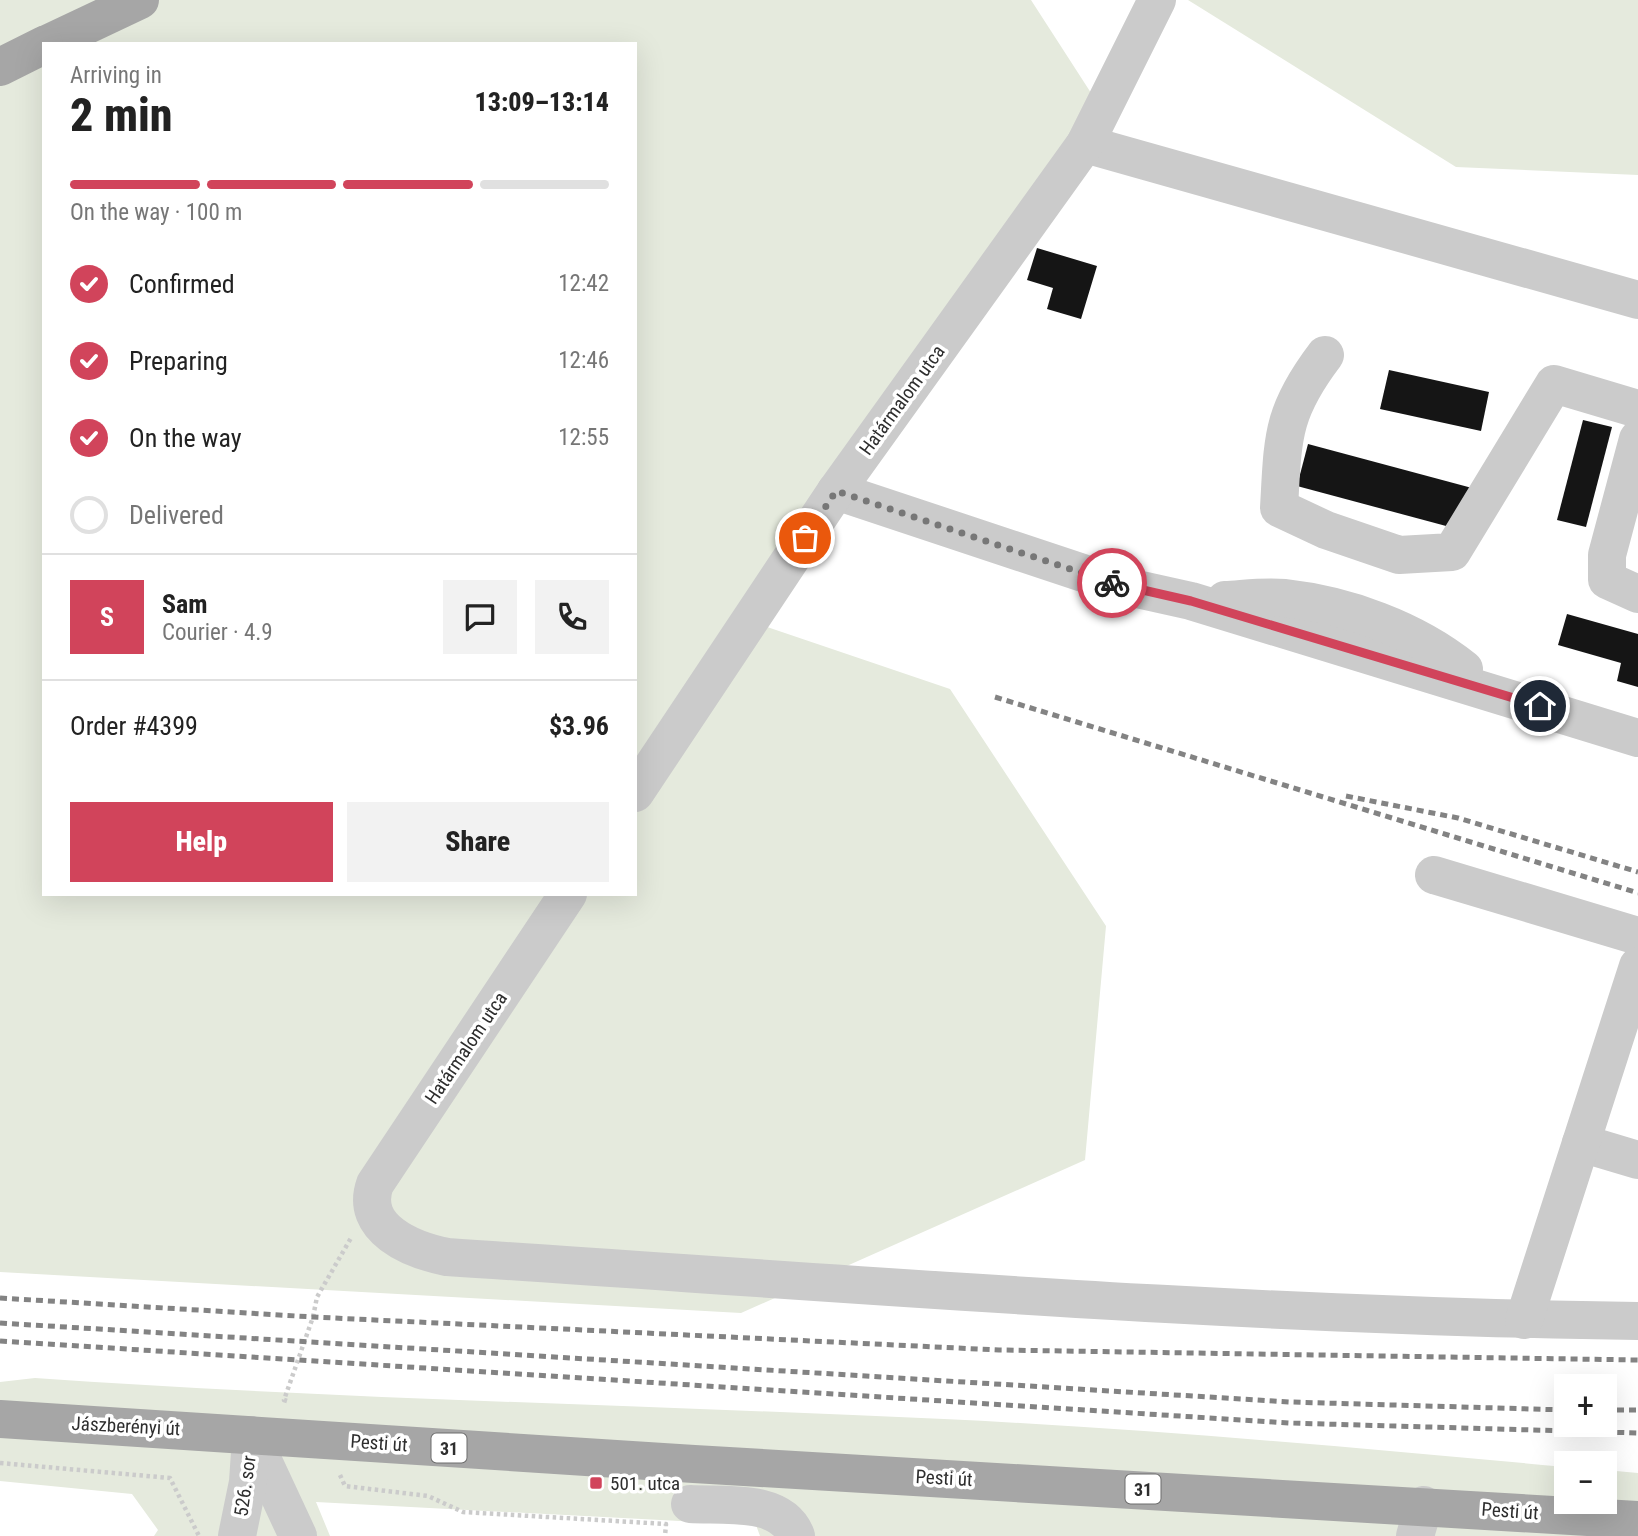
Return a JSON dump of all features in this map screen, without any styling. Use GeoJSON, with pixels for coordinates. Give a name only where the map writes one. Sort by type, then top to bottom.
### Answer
{"type":"FeatureCollection","features":[{"type":"Feature","properties":{"kind":"main road"},"geometry":{"type":"LineString","coordinates":[[51,42],[140,0]]}},
{"type":"Feature","properties":{"kind":"main road"},"geometry":{"type":"LineString","coordinates":[[0,67],[42,46]]}},
{"type":"Feature","properties":{"kind":"main road","name":"Jászberényi út"},"geometry":{"type":"LineString","coordinates":[[0,1419],[251,1435]]}},
{"type":"Feature","properties":{"kind":"main road","name":"Pesti út"},"geometry":{"type":"LineString","coordinates":[[251,1435],[694,1464],[1420,1520],[1638,1520]]}},
{"type":"Feature","properties":{"kind":"street","name":"Határmalom utca"},"geometry":{"type":"LineString","coordinates":[[637,790],[836,491],[1045,204],[1085,144],[1157,0]]}},
{"type":"Feature","properties":{"kind":"street"},"geometry":{"type":"LineString","coordinates":[[1085,144],[1638,300]]}},
{"type":"Feature","properties":{"kind":"street"},"geometry":{"type":"LineString","coordinates":[[1325,355],[1300,388],[1284,432],[1279,508],[1326,530],[1399,555],[1452,552],[1554,384],[1638,409]]}},
{"type":"Feature","properties":{"kind":"street"},"geometry":{"type":"LineString","coordinates":[[1638,439],[1607,555],[1607,580],[1638,594]]}},
{"type":"Feature","properties":{"kind":"street"},"geometry":{"type":"LineString","coordinates":[[836,491],[1119,585],[1191,601],[1491,690],[1638,738]]}},
{"type":"Feature","properties":{"kind":"street"},"geometry":{"type":"LineString","coordinates":[[1434,875],[1638,936]]}},
{"type":"Feature","properties":{"kind":"street","name":"Határmalom utca"},"geometry":{"type":"LineString","coordinates":[[370,1204],[375,1184],[567,896]]}},
{"type":"Feature","properties":{"kind":"street"},"geometry":{"type":"LineString","coordinates":[[1524,1320],[1638,966]]}},
{"type":"Feature","properties":{"kind":"street"},"geometry":{"type":"LineString","coordinates":[[1581,1143],[1638,1160]]}},
{"type":"Feature","properties":{"kind":"street"},"geometry":{"type":"LineString","coordinates":[[370,1204],[379,1222],[402,1242],[425,1252],[447,1257],[1131,1303],[1524,1320],[1638,1321]]}},
{"type":"Feature","properties":{"kind":"street"},"geometry":{"type":"LineString","coordinates":[[251,1435],[298,1536]]}},
{"type":"Feature","properties":{"kind":"street","name":"526. sor"},"geometry":{"type":"LineString","coordinates":[[237,1536],[248,1482],[251,1435]]}},
{"type":"Feature","properties":{"kind":"street"},"geometry":{"type":"LineString","coordinates":[[694,1464],[689,1520],[772,1510],[788,1520],[796,1536]]}},
{"type":"Feature","properties":{"kind":"path"},"geometry":{"type":"LineString","coordinates":[[295,1404],[284,1400],[313,1318],[317,1297],[370,1204]]}},
{"type":"Feature","properties":{"kind":"path"},"geometry":{"type":"LineString","coordinates":[[324,1439],[345,1486],[428,1496],[463,1512],[666,1524],[664,1536]]}},
{"type":"Feature","properties":{"kind":"path"},"geometry":{"type":"LineString","coordinates":[[0,1464],[170,1478],[200,1536]]}},
{"type":"Feature","properties":{"kind":"shaded area"},"geometry":{"type":"Polygon","coordinates":[[[0,0],[1031,0],[1113,127],[755,623],[950,689],[1106,926],[1085,1160],[741,1313],[0,1272],[0,0]]]}},
{"type":"Feature","properties":{"kind":"shaded area"},"geometry":{"type":"Polygon","coordinates":[[[1188,0],[1638,0],[1638,175],[1456,167],[1188,0]]]}},
{"type":"Feature","properties":{"kind":"shaded area"},"geometry":{"type":"Polygon","coordinates":[[[35,1378],[376,1397],[944,1419],[1255,1440],[1554,1466],[1554,1514],[1617,1514],[1617,1471],[1638,1473],[1638,1536],[760,1536],[756,1525],[316,1502],[330,1536],[154,1536],[158,1530],[132,1494],[0,1481],[0,1382],[35,1378]]]}},
{"type":"Feature","properties":{"kind":"building"},"geometry":{"type":"Polygon","coordinates":[[[1037,248],[1097,266],[1081,319],[1047,309],[1053,288],[1027,280],[1037,248]]]}},
{"type":"Feature","properties":{"kind":"building"},"geometry":{"type":"Polygon","coordinates":[[[1389,370],[1489,392],[1481,431],[1380,409],[1389,370]]]}},
{"type":"Feature","properties":{"kind":"building"},"geometry":{"type":"Polygon","coordinates":[[[1583,420],[1612,427],[1586,527],[1557,520],[1583,420]]]}},
{"type":"Feature","properties":{"kind":"building"},"geometry":{"type":"Polygon","coordinates":[[[1308,444],[1472,488],[1461,530],[1297,486],[1308,444]]]}},
{"type":"Feature","properties":{"kind":"building"},"geometry":{"type":"Polygon","coordinates":[[[1567,614],[1638,634],[1638,687],[1617,681],[1621,663],[1558,645],[1567,614]]]}},
{"type":"Feature","properties":{"kind":"railway"},"geometry":{"type":"LineString","coordinates":[[995,697],[1638,893]]}},
{"type":"Feature","properties":{"kind":"railway"},"geometry":{"type":"LineString","coordinates":[[1346,796],[1458,818],[1638,872]]}},
{"type":"Feature","properties":{"kind":"railway"},"geometry":{"type":"LineString","coordinates":[[0,1298],[313,1317],[999,1350],[1638,1360]]}},
{"type":"Feature","properties":{"kind":"railway"},"geometry":{"type":"LineString","coordinates":[[0,1323],[1290,1402],[1554,1410]]}},
{"type":"Feature","properties":{"kind":"railway"},"geometry":{"type":"LineString","coordinates":[[0,1341],[1289,1423],[1638,1433]]}},
{"type":"Feature","properties":{"kind":"railway"},"geometry":{"type":"LineString","coordinates":[[1617,1410],[1638,1410]]}},
{"type":"Feature","properties":{"kind":"way so far"},"geometry":{"type":"LineString","coordinates":[[805,538],[836,491],[914,520],[1112,583]]}},
{"type":"Feature","properties":{"kind":"place","name":"501. utca"},"geometry":{"type":"Point","coordinates":[596,1483]}},
{"type":"Feature","properties":{"kind":"route"},"geometry":{"type":"LineString","coordinates":[[1112,583],[1191,601],[1540,706]]}}]}
